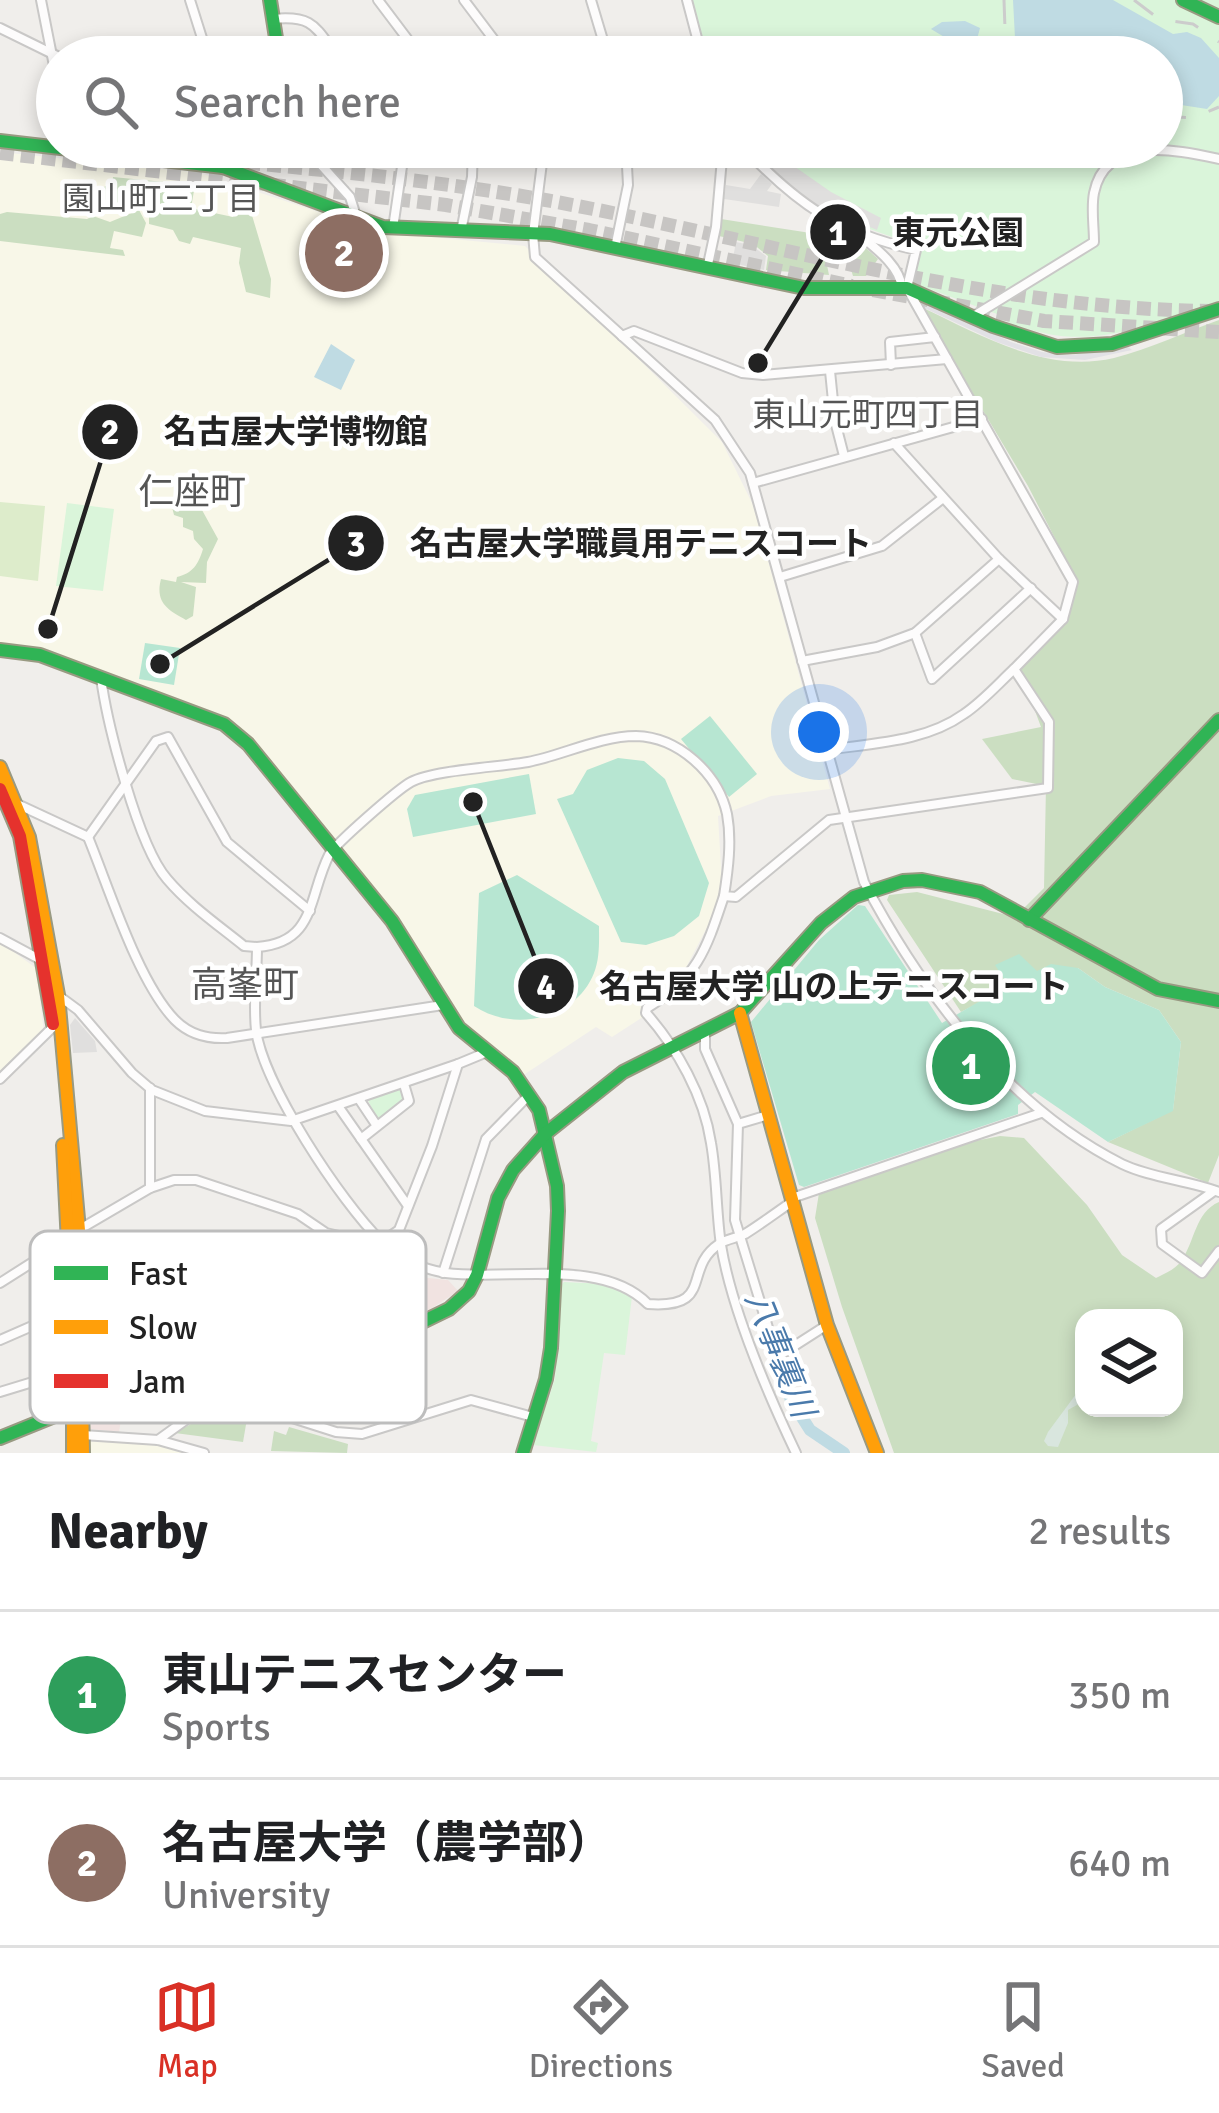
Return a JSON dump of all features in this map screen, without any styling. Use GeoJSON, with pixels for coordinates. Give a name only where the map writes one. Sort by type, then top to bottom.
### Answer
{"type":"FeatureCollection","features":[{"type":"Feature","properties":{"kind":"street"},"geometry":{"type":"LineString","coordinates":[[41,0],[50,36]]}},
{"type":"Feature","properties":{"kind":"street"},"geometry":{"type":"LineString","coordinates":[[190,0],[201,36]]}},
{"type":"Feature","properties":{"kind":"street"},"geometry":{"type":"LineString","coordinates":[[270,0],[276,36]]}},
{"type":"Feature","properties":{"kind":"street"},"geometry":{"type":"LineString","coordinates":[[378,0],[405,36]]}},
{"type":"Feature","properties":{"kind":"street"},"geometry":{"type":"LineString","coordinates":[[464,0],[491,36]]}},
{"type":"Feature","properties":{"kind":"street"},"geometry":{"type":"LineString","coordinates":[[591,0],[602,36]]}},
{"type":"Feature","properties":{"kind":"street"},"geometry":{"type":"LineString","coordinates":[[687,0],[696,36]]}},
{"type":"Feature","properties":{"kind":"street"},"geometry":{"type":"LineString","coordinates":[[1183,0],[1219,17]]}},
{"type":"Feature","properties":{"kind":"street"},"geometry":{"type":"LineString","coordinates":[[273,19],[302,16],[322,36]]}},
{"type":"Feature","properties":{"kind":"street"},"geometry":{"type":"LineString","coordinates":[[0,28],[36,46]]}},
{"type":"Feature","properties":{"kind":"street"},"geometry":{"type":"LineString","coordinates":[[0,141],[36,145]]}},
{"type":"Feature","properties":{"kind":"street"},"geometry":{"type":"LineString","coordinates":[[1183,154],[1219,159]]}},
{"type":"Feature","properties":{"kind":"street"},"geometry":{"type":"LineString","coordinates":[[228,168],[393,228],[533,234],[804,288],[905,288],[1031,341],[1083,348],[1131,338],[1219,309]]}},
{"type":"Feature","properties":{"kind":"street"},"geometry":{"type":"LineString","coordinates":[[324,168],[350,197],[356,218]]}},
{"type":"Feature","properties":{"kind":"street"},"geometry":{"type":"LineString","coordinates":[[393,228],[402,168]]}},
{"type":"Feature","properties":{"kind":"street"},"geometry":{"type":"LineString","coordinates":[[460,232],[472,168]]}},
{"type":"Feature","properties":{"kind":"street"},"geometry":{"type":"LineString","coordinates":[[541,168],[533,234],[536,256],[715,421],[750,473],[868,890],[953,1020],[1041,1113],[1125,1166],[1217,1191]]}},
{"type":"Feature","properties":{"kind":"street"},"geometry":{"type":"LineString","coordinates":[[614,248],[628,185],[627,168]]}},
{"type":"Feature","properties":{"kind":"street"},"geometry":{"type":"LineString","coordinates":[[707,269],[721,168]]}},
{"type":"Feature","properties":{"kind":"street"},"geometry":{"type":"LineString","coordinates":[[763,168],[796,200],[856,232],[916,250],[905,288]]}},
{"type":"Feature","properties":{"kind":"street"},"geometry":{"type":"LineString","coordinates":[[972,317],[1094,242],[1096,184],[1108,168]]}},
{"type":"Feature","properties":{"kind":"street"},"geometry":{"type":"LineString","coordinates":[[827,750],[922,735],[968,712],[1063,619],[1073,591],[1070,574],[901,278],[856,232]]}},
{"type":"Feature","properties":{"kind":"street"},"geometry":{"type":"LineString","coordinates":[[622,336],[634,332],[742,373],[948,359]]}},
{"type":"Feature","properties":{"kind":"street"},"geometry":{"type":"LineString","coordinates":[[891,365],[890,342],[935,337]]}},
{"type":"Feature","properties":{"kind":"street"},"geometry":{"type":"LineString","coordinates":[[830,370],[844,456]]}},
{"type":"Feature","properties":{"kind":"street"},"geometry":{"type":"LineString","coordinates":[[753,483],[982,419]]}},
{"type":"Feature","properties":{"kind":"street"},"geometry":{"type":"LineString","coordinates":[[894,443],[1000,559],[1063,619]]}},
{"type":"Feature","properties":{"kind":"street"},"geometry":{"type":"LineString","coordinates":[[780,578],[881,546],[943,498]]}},
{"type":"Feature","properties":{"kind":"street"},"geometry":{"type":"LineString","coordinates":[[802,661],[877,647],[915,633],[1000,559]]}},
{"type":"Feature","properties":{"kind":"street"},"geometry":{"type":"LineString","coordinates":[[915,633],[932,679],[1031,588]]}},
{"type":"Feature","properties":{"kind":"street"},"geometry":{"type":"LineString","coordinates":[[0,650],[40,655],[101,676],[224,724],[248,744],[392,921],[459,1028],[490,1051],[531,1094],[557,1186],[555,1276],[546,1378],[523,1453]]}},
{"type":"Feature","properties":{"kind":"street"},"geometry":{"type":"LineString","coordinates":[[724,896],[736,897],[813,830],[845,814],[1048,788],[1049,722],[1013,669]]}},
{"type":"Feature","properties":{"kind":"street"},"geometry":{"type":"LineString","coordinates":[[101,676],[104,705],[143,836],[164,876],[244,946],[287,942],[297,934],[334,848],[413,780],[532,761],[635,736],[680,748],[713,785],[726,810],[724,896],[698,964],[685,981],[646,1008],[646,1013],[673,1046],[703,1112],[711,1140],[721,1241],[762,1375],[796,1453]]}},
{"type":"Feature","properties":{"kind":"street"},"geometry":{"type":"LineString","coordinates":[[1030,920],[1219,720]]}},
{"type":"Feature","properties":{"kind":"street"},"geometry":{"type":"LineString","coordinates":[[88,838],[156,741],[167,737],[180,752],[199,797],[227,842],[310,911]]}},
{"type":"Feature","properties":{"kind":"street"},"geometry":{"type":"LineString","coordinates":[[0,767],[20,836],[53,1028],[74,1231]]}},
{"type":"Feature","properties":{"kind":"street"},"geometry":{"type":"LineString","coordinates":[[5,796],[88,838],[148,975],[176,1021],[206,1039],[443,1005]]}},
{"type":"Feature","properties":{"kind":"street"},"geometry":{"type":"LineString","coordinates":[[5,796],[29,836],[58,995],[74,1231]]}},
{"type":"Feature","properties":{"kind":"street"},"geometry":{"type":"LineString","coordinates":[[426,1320],[449,1309],[469,1291],[503,1186],[527,1150],[623,1072],[740,1013],[821,923],[868,890],[903,881],[943,882],[980,892],[1158,989],[1219,1000]]}},
{"type":"Feature","properties":{"kind":"street"},"geometry":{"type":"LineString","coordinates":[[0,938],[41,960]]}},
{"type":"Feature","properties":{"kind":"street"},"geometry":{"type":"LineString","coordinates":[[257,947],[256,1033],[291,1121],[372,1231]]}},
{"type":"Feature","properties":{"kind":"street"},"geometry":{"type":"LineString","coordinates":[[58,995],[78,1010],[150,1088],[205,1111],[291,1121],[490,1051]]}},
{"type":"Feature","properties":{"kind":"street"},"geometry":{"type":"LineString","coordinates":[[740,1013],[827,1325],[880,1453]]}},
{"type":"Feature","properties":{"kind":"street"},"geometry":{"type":"LineString","coordinates":[[0,1079],[53,1028]]}},
{"type":"Feature","properties":{"kind":"street"},"geometry":{"type":"LineString","coordinates":[[706,1030],[705,1049],[738,1124],[734,1208],[776,1358],[827,1325]]}},
{"type":"Feature","properties":{"kind":"street"},"geometry":{"type":"LineString","coordinates":[[397,1231],[458,1064]]}},
{"type":"Feature","properties":{"kind":"street"},"geometry":{"type":"LineString","coordinates":[[361,1139],[409,1101],[404,1084]]}},
{"type":"Feature","properties":{"kind":"street"},"geometry":{"type":"LineString","coordinates":[[150,1088],[150,1188]]}},
{"type":"Feature","properties":{"kind":"street"},"geometry":{"type":"LineString","coordinates":[[443,1273],[486,1138],[531,1094]]}},
{"type":"Feature","properties":{"kind":"street"},"geometry":{"type":"LineString","coordinates":[[359,1100],[377,1126]]}},
{"type":"Feature","properties":{"kind":"street"},"geometry":{"type":"LineString","coordinates":[[338,1106],[408,1206]]}},
{"type":"Feature","properties":{"kind":"street"},"geometry":{"type":"LineString","coordinates":[[426,1268],[443,1273],[618,1282],[649,1304],[674,1306],[690,1297],[708,1255],[721,1241],[740,1237],[792,1200],[1041,1113]]}},
{"type":"Feature","properties":{"kind":"street"},"geometry":{"type":"LineString","coordinates":[[738,1124],[768,1115]]}},
{"type":"Feature","properties":{"kind":"street"},"geometry":{"type":"LineString","coordinates":[[79,1231],[150,1188],[174,1180],[196,1180],[298,1214],[323,1231]]}},
{"type":"Feature","properties":{"kind":"street"},"geometry":{"type":"LineString","coordinates":[[1217,1191],[1161,1229],[1162,1244],[1202,1273],[1219,1251]]}},
{"type":"Feature","properties":{"kind":"street"},"geometry":{"type":"LineString","coordinates":[[0,1283],[30,1263]]}},
{"type":"Feature","properties":{"kind":"street"},"geometry":{"type":"LineString","coordinates":[[0,1340],[30,1327]]}},
{"type":"Feature","properties":{"kind":"street"},"geometry":{"type":"LineString","coordinates":[[0,1392],[30,1383]]}},
{"type":"Feature","properties":{"kind":"street"},"geometry":{"type":"LineString","coordinates":[[426,1414],[471,1400],[533,1417]]}},
{"type":"Feature","properties":{"kind":"street"},"geometry":{"type":"LineString","coordinates":[[0,1438],[37,1423]]}},
{"type":"Feature","properties":{"kind":"street"},"geometry":{"type":"LineString","coordinates":[[73,1453],[77,1423]]}},
{"type":"Feature","properties":{"kind":"street"},"geometry":{"type":"LineString","coordinates":[[81,1423],[83,1453]]}},
{"type":"Feature","properties":{"kind":"street"},"geometry":{"type":"LineString","coordinates":[[158,1440],[182,1423]]}},
{"type":"Feature","properties":{"kind":"street"},"geometry":{"type":"LineString","coordinates":[[309,1423],[362,1434],[397,1423]]}},
{"type":"Feature","properties":{"kind":"street"},"geometry":{"type":"LineString","coordinates":[[82,1435],[158,1440],[204,1453]]}},
{"type":"Feature","properties":{"kind":"shaded area"},"geometry":{"type":"Polygon","coordinates":[[[0,152],[36,156],[36,168],[200,173],[379,232],[525,246],[722,442],[753,505],[830,789],[771,796],[718,816],[722,884],[713,916],[682,975],[646,1015],[612,1037],[596,1027],[522,1076],[452,1011],[401,927],[334,840],[230,722],[47,649],[0,646],[0,152]]]}},
{"type":"Feature","properties":{"kind":"shaded area"},"geometry":{"type":"Polygon","coordinates":[[[770,168],[797,168],[881,218],[877,230],[818,206],[770,168]]]}},
{"type":"Feature","properties":{"kind":"shaded area"},"geometry":{"type":"Polygon","coordinates":[[[761,174],[772,184],[767,191],[781,194],[779,207],[724,199],[726,185],[750,189],[761,174]]]}},
{"type":"Feature","properties":{"kind":"shaded area"},"geometry":{"type":"Polygon","coordinates":[[[736,242],[751,245],[766,256],[764,270],[732,263],[736,242]]]}},
{"type":"Feature","properties":{"kind":"shaded area"},"geometry":{"type":"Polygon","coordinates":[[[916,298],[1042,352],[1072,355],[1127,346],[1132,350],[1085,360],[1041,357],[920,306],[916,298]]]}},
{"type":"Feature","properties":{"kind":"shaded area"},"geometry":{"type":"Polygon","coordinates":[[[0,942],[36,968],[44,1032],[0,1073],[0,942]]]}},
{"type":"Feature","properties":{"kind":"shaded area"},"geometry":{"type":"Polygon","coordinates":[[[75,1018],[95,1041],[97,1052],[73,1053],[70,1025],[75,1018]]]}},
{"type":"Feature","properties":{"kind":"shaded area"},"geometry":{"type":"Polygon","coordinates":[[[426,1278],[448,1280],[458,1291],[426,1311],[426,1278]]]}},
{"type":"Feature","properties":{"kind":"shaded area"},"geometry":{"type":"Polygon","coordinates":[[[1075,1395],[1058,1447],[1044,1441],[1075,1395]]]}},
{"type":"Feature","properties":{"kind":"shaded area"},"geometry":{"type":"Polygon","coordinates":[[[92,1423],[120,1423],[119,1432],[90,1429],[92,1423]]]}},
{"type":"Feature","properties":{"kind":"shaded area"},"geometry":{"type":"Polygon","coordinates":[[[90,1437],[154,1445],[188,1453],[90,1453],[90,1437]]]}},
{"type":"Feature","properties":{"kind":"green space"},"geometry":{"type":"Polygon","coordinates":[[[692,0],[1219,0],[1219,301],[1150,325],[1103,335],[1056,335],[1018,326],[916,284],[917,245],[825,208],[770,168],[1183,168],[1183,36],[700,36],[692,0]]]}},
{"type":"Feature","properties":{"kind":"green space"},"geometry":{"type":"Polygon","coordinates":[[[113,177],[195,185],[191,208],[233,217],[241,198],[248,202],[271,279],[270,298],[246,292],[239,263],[241,248],[193,237],[190,244],[179,241],[173,230],[149,224],[149,197],[120,196],[114,214],[102,211],[106,201],[102,193],[105,186],[112,188],[113,177]]]}},
{"type":"Feature","properties":{"kind":"green space"},"geometry":{"type":"Polygon","coordinates":[[[139,210],[146,223],[142,237],[114,231],[110,248],[123,250],[125,256],[0,241],[0,214],[7,212],[93,216],[110,222],[139,210]]]}},
{"type":"Feature","properties":{"kind":"green space"},"geometry":{"type":"Polygon","coordinates":[[[721,219],[817,234],[834,230],[857,240],[878,259],[866,276],[853,276],[848,260],[827,265],[829,275],[766,270],[768,256],[753,244],[719,236],[721,219]]]}},
{"type":"Feature","properties":{"kind":"green space"},"geometry":{"type":"Polygon","coordinates":[[[921,307],[990,340],[1063,361],[1114,358],[1219,320],[1219,1155],[1208,1183],[1108,1142],[1173,1110],[1181,1042],[1159,1010],[1105,987],[1078,968],[1037,972],[961,1012],[887,900],[889,895],[917,892],[1015,917],[1044,888],[1046,786],[1012,779],[982,739],[1041,727],[1019,668],[1069,617],[1078,583],[1028,486],[921,307]]]}},
{"type":"Feature","properties":{"kind":"green space"},"geometry":{"type":"Polygon","coordinates":[[[0,502],[45,506],[38,581],[0,576],[0,502]]]}},
{"type":"Feature","properties":{"kind":"green space"},"geometry":{"type":"Polygon","coordinates":[[[67,503],[114,509],[103,591],[56,586],[67,503]]]}},
{"type":"Feature","properties":{"kind":"green space"},"geometry":{"type":"Polygon","coordinates":[[[172,507],[202,510],[218,539],[207,562],[206,583],[181,582],[196,587],[193,616],[186,620],[164,604],[161,579],[176,582],[194,568],[203,549],[172,507]]]}},
{"type":"Feature","properties":{"kind":"green space"},"geometry":{"type":"Polygon","coordinates":[[[145,643],[180,648],[174,685],[139,679],[145,643]]]}},
{"type":"Feature","properties":{"kind":"green space"},"geometry":{"type":"Polygon","coordinates":[[[710,716],[757,774],[729,797],[681,739],[710,716]]]}},
{"type":"Feature","properties":{"kind":"green space"},"geometry":{"type":"Polygon","coordinates":[[[618,758],[644,761],[665,779],[709,883],[699,916],[674,936],[646,945],[621,942],[557,799],[573,794],[587,770],[618,758]]]}},
{"type":"Feature","properties":{"kind":"green space"},"geometry":{"type":"Polygon","coordinates":[[[529,774],[536,814],[413,837],[407,809],[415,795],[529,774]]]}},
{"type":"Feature","properties":{"kind":"green space"},"geometry":{"type":"Polygon","coordinates":[[[517,875],[599,926],[597,961],[585,989],[559,1011],[525,1020],[507,1019],[474,1006],[479,893],[517,875]]]}},
{"type":"Feature","properties":{"kind":"green space"},"geometry":{"type":"Polygon","coordinates":[[[858,905],[865,906],[942,1023],[1008,985],[995,965],[1019,954],[1037,971],[1051,964],[1078,968],[1105,987],[1159,1010],[1181,1042],[1173,1111],[1108,1142],[1035,1092],[1018,1105],[1018,1114],[799,1185],[751,1022],[819,940],[858,905]]]}},
{"type":"Feature","properties":{"kind":"green space"},"geometry":{"type":"Polygon","coordinates":[[[400,1089],[406,1099],[378,1123],[368,1100],[400,1089]]]}},
{"type":"Feature","properties":{"kind":"green space"},"geometry":{"type":"Polygon","coordinates":[[[1000,1136],[1024,1138],[1087,1205],[1122,1255],[1156,1278],[1179,1264],[1200,1220],[1219,1202],[1219,1453],[894,1453],[815,1218],[819,1193],[970,1142],[1000,1136]]]}},
{"type":"Feature","properties":{"kind":"green space"},"geometry":{"type":"Polygon","coordinates":[[[564,1282],[605,1284],[632,1296],[625,1355],[604,1353],[591,1441],[598,1443],[596,1452],[533,1445],[555,1379],[564,1282]]]}},
{"type":"Feature","properties":{"kind":"green space"},"geometry":{"type":"Polygon","coordinates":[[[193,1423],[246,1423],[243,1442],[175,1433],[193,1423]]]}},
{"type":"Feature","properties":{"kind":"green space"},"geometry":{"type":"Polygon","coordinates":[[[289,1427],[348,1444],[347,1453],[271,1451],[274,1431],[286,1435],[289,1427]]]}},
{"type":"Feature","properties":{"kind":"water"},"geometry":{"type":"Polygon","coordinates":[[[1013,0],[1113,0],[1173,34],[1187,32],[1201,38],[1219,58],[1219,96],[1207,109],[1183,105],[1183,36],[1015,36],[1013,0]]]}},
{"type":"Feature","properties":{"kind":"water"},"geometry":{"type":"Polygon","coordinates":[[[965,21],[980,28],[978,36],[943,36],[931,29],[942,22],[965,21]]]}},
{"type":"Feature","properties":{"kind":"water"},"geometry":{"type":"Polygon","coordinates":[[[331,344],[355,360],[341,390],[314,377],[331,344]]]}},
{"type":"Feature","properties":{"kind":"waterway","name":"八事裏川"},"geometry":{"type":"LineString","coordinates":[[702,1050],[717,1085]]}},
{"type":"Feature","properties":{"kind":"waterway","name":"八事裏川"},"geometry":{"type":"LineString","coordinates":[[773,1350],[791,1400],[810,1430],[844,1453]]}},
{"type":"Feature","properties":{"kind":"tunnel"},"geometry":{"type":"LineString","coordinates":[[0,153],[36,157]]}},
{"type":"Feature","properties":{"kind":"tunnel"},"geometry":{"type":"LineString","coordinates":[[129,168],[446,205],[852,286]]}},
{"type":"Feature","properties":{"kind":"tunnel"},"geometry":{"type":"LineString","coordinates":[[296,168],[593,209],[977,289],[1132,308],[1211,311]]}},
{"type":"Feature","properties":{"kind":"tunnel"},"geometry":{"type":"LineString","coordinates":[[873,290],[1044,321],[1219,332]]}},
{"type":"Feature","properties":{"kind":"railway"},"geometry":{"type":"LineString","coordinates":[[1004,0],[1005,36]]}},
{"type":"Feature","properties":{"kind":"railway"},"geometry":{"type":"LineString","coordinates":[[1134,0],[1159,19],[1193,24],[1219,42]]}},
{"type":"Feature","properties":{"kind":"railway"},"geometry":{"type":"LineString","coordinates":[[1183,117],[1219,107]]}},
{"type":"Feature","properties":{"kind":"traffic: fast"},"geometry":{"type":"LineString","coordinates":[[270,0],[276,36]]}},
{"type":"Feature","properties":{"kind":"traffic: fast"},"geometry":{"type":"LineString","coordinates":[[1183,0],[1219,17]]}},
{"type":"Feature","properties":{"kind":"traffic: fast"},"geometry":{"type":"LineString","coordinates":[[0,141],[36,145]]}},
{"type":"Feature","properties":{"kind":"traffic: fast"},"geometry":{"type":"LineString","coordinates":[[226,168],[383,227],[550,234],[804,288],[907,288],[993,326],[1057,347],[1112,344],[1219,309]]}},
{"type":"Feature","properties":{"kind":"traffic: fast"},"geometry":{"type":"LineString","coordinates":[[0,650],[40,655],[224,724],[248,744],[392,921],[459,1028],[513,1072],[539,1110],[557,1186],[558,1211],[551,1348],[523,1453]]}},
{"type":"Feature","properties":{"kind":"traffic: fast"},"geometry":{"type":"LineString","coordinates":[[1029,920],[1219,720]]}},
{"type":"Feature","properties":{"kind":"traffic: fast"},"geometry":{"type":"LineString","coordinates":[[426,1320],[449,1309],[469,1291],[498,1198],[513,1170],[545,1134],[623,1072],[740,1013],[821,923],[854,897],[903,881],[922,880],[980,892],[1158,989],[1219,1001]]}},
{"type":"Feature","properties":{"kind":"traffic: fast"},"geometry":{"type":"LineString","coordinates":[[0,1438],[37,1423]]}},
{"type":"Feature","properties":{"kind":"traffic: slow"},"geometry":{"type":"LineString","coordinates":[[0,767],[29,837],[58,995],[79,1231]]}},
{"type":"Feature","properties":{"kind":"traffic: slow"},"geometry":{"type":"LineString","coordinates":[[740,1013],[827,1325],[877,1453]]}},
{"type":"Feature","properties":{"kind":"traffic: slow"},"geometry":{"type":"LineString","coordinates":[[63,1145],[67,1231]]}},
{"type":"Feature","properties":{"kind":"traffic: slow"},"geometry":{"type":"LineString","coordinates":[[73,1423],[73,1453]]}},
{"type":"Feature","properties":{"kind":"traffic: slow"},"geometry":{"type":"LineString","coordinates":[[82,1423],[83,1453]]}},
{"type":"Feature","properties":{"kind":"traffic: jam"},"geometry":{"type":"LineString","coordinates":[[0,789],[20,836],[53,1024]]}},
{"type":"Feature","properties":{"kind":"place","name":"名古屋大学（農学部）"},"geometry":{"type":"Point","coordinates":[344,253]}},
{"type":"Feature","properties":{"kind":"place","name":"東元公園"},"geometry":{"type":"Point","coordinates":[758,363]}},
{"type":"Feature","properties":{"kind":"place","name":"名古屋大学博物館"},"geometry":{"type":"Point","coordinates":[48,629]}},
{"type":"Feature","properties":{"kind":"place","name":"名古屋大学職員用テニスコート"},"geometry":{"type":"Point","coordinates":[160,664]}},
{"type":"Feature","properties":{"kind":"place","name":"名古屋大学 山の上テニスコート"},"geometry":{"type":"Point","coordinates":[473,802]}},
{"type":"Feature","properties":{"kind":"place","name":"東山テニスセンター"},"geometry":{"type":"Point","coordinates":[971,1066]}},
{"type":"Feature","properties":{"kind":"district","name":"園山町三丁目"},"geometry":{"type":"Point","coordinates":[161,198]}},
{"type":"Feature","properties":{"kind":"district","name":"東山元町四丁目"},"geometry":{"type":"Point","coordinates":[868,414]}},
{"type":"Feature","properties":{"kind":"district","name":"仁座町"},"geometry":{"type":"Point","coordinates":[192,491]}},
{"type":"Feature","properties":{"kind":"district","name":"高峯町"},"geometry":{"type":"Point","coordinates":[245,984]}}]}
